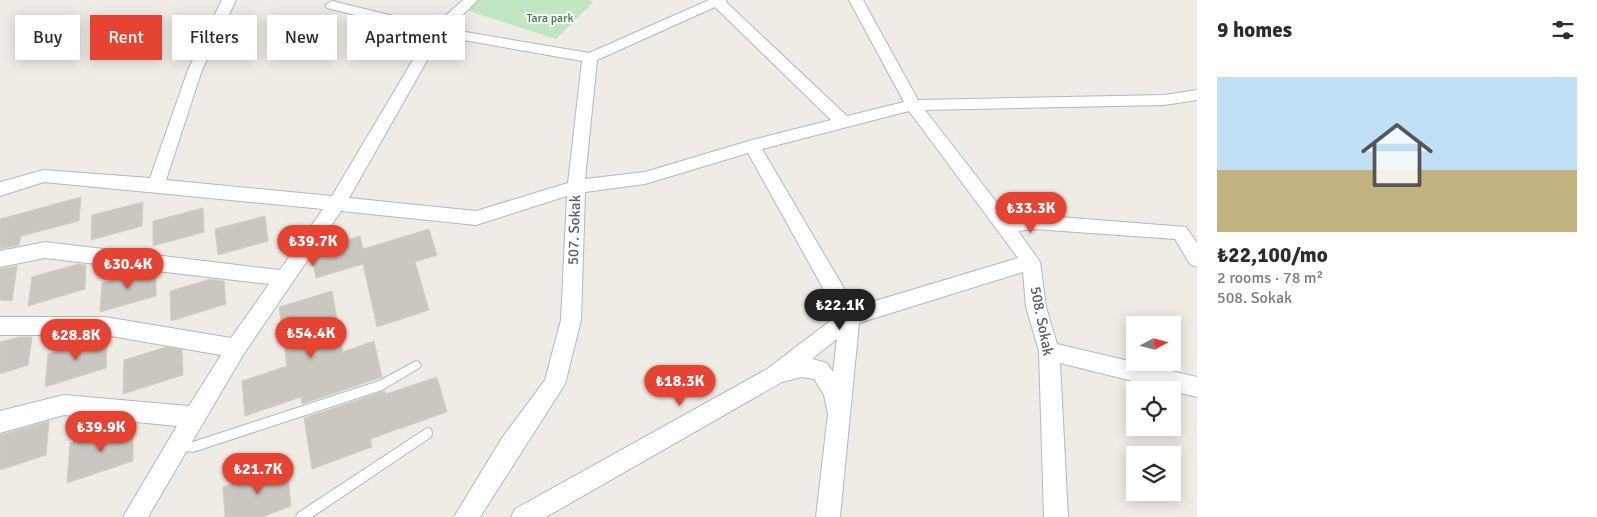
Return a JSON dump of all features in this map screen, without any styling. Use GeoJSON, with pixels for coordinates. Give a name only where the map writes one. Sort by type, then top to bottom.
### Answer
{"type":"FeatureCollection","features":[{"type":"Feature","properties":{"kind":"street"},"geometry":{"type":"LineString","coordinates":[[156,185],[195,70],[229,0]]}},
{"type":"Feature","properties":{"kind":"street"},"geometry":{"type":"LineString","coordinates":[[455,15],[471,0]]}},
{"type":"Feature","properties":{"kind":"street"},"geometry":{"type":"LineString","coordinates":[[523,517],[774,376],[850,317],[1032,262],[912,105],[856,0]]}},
{"type":"Feature","properties":{"kind":"street"},"geometry":{"type":"LineString","coordinates":[[465,36],[590,58],[719,1],[844,123]]}},
{"type":"Feature","properties":{"kind":"street"},"geometry":{"type":"LineString","coordinates":[[332,5],[372,15]]}},
{"type":"Feature","properties":{"kind":"street","name":"507. Sokak"},"geometry":{"type":"LineString","coordinates":[[466,517],[510,446],[554,384],[571,320],[576,187],[590,58]]}},
{"type":"Feature","properties":{"kind":"street"},"geometry":{"type":"LineString","coordinates":[[135,517],[193,417],[236,348],[337,203],[420,60]]}},
{"type":"Feature","properties":{"kind":"street"},"geometry":{"type":"LineString","coordinates":[[0,178],[44,176],[156,185],[476,218],[576,187],[645,178],[752,146],[912,105],[1164,100],[1197,95]]}},
{"type":"Feature","properties":{"kind":"street"},"geometry":{"type":"LineString","coordinates":[[752,146],[850,317],[828,517]]}},
{"type":"Feature","properties":{"kind":"street"},"geometry":{"type":"LineString","coordinates":[[0,189],[44,176]]}},
{"type":"Feature","properties":{"kind":"street"},"geometry":{"type":"LineString","coordinates":[[1003,225],[1034,222],[1180,232],[1197,259]]}},
{"type":"Feature","properties":{"kind":"street"},"geometry":{"type":"LineString","coordinates":[[0,259],[45,250],[284,278]]}},
{"type":"Feature","properties":{"kind":"street","name":"508. Sokak"},"geometry":{"type":"LineString","coordinates":[[1032,262],[1036,307],[1049,351],[1056,517]]}},
{"type":"Feature","properties":{"kind":"street"},"geometry":{"type":"LineString","coordinates":[[0,326],[105,326],[236,348]]}},
{"type":"Feature","properties":{"kind":"street"},"geometry":{"type":"LineString","coordinates":[[1049,351],[1197,387]]}},
{"type":"Feature","properties":{"kind":"street"},"geometry":{"type":"LineString","coordinates":[[774,376],[802,367],[820,370],[835,392],[838,425]]}},
{"type":"Feature","properties":{"kind":"street"},"geometry":{"type":"LineString","coordinates":[[0,422],[64,405],[193,417]]}},
{"type":"Feature","properties":{"kind":"lane"},"geometry":{"type":"LineString","coordinates":[[177,445],[193,446],[382,385],[416,365]]}},
{"type":"Feature","properties":{"kind":"lane"},"geometry":{"type":"LineString","coordinates":[[302,517],[427,433]]}},
{"type":"Feature","properties":{"kind":"green space","name":"Tara park"},"geometry":{"type":"Polygon","coordinates":[[[477,0],[588,0],[593,2],[556,39],[466,10],[477,0]]]}},
{"type":"Feature","properties":{"kind":"building"},"geometry":{"type":"Polygon","coordinates":[[[81,197],[79,221],[21,236],[19,245],[0,249],[0,219],[81,197]]]}},
{"type":"Feature","properties":{"kind":"building"},"geometry":{"type":"Polygon","coordinates":[[[143,202],[142,226],[91,240],[92,215],[143,202]]]}},
{"type":"Feature","properties":{"kind":"building"},"geometry":{"type":"Polygon","coordinates":[[[203,208],[204,232],[153,246],[153,221],[203,208]]]}},
{"type":"Feature","properties":{"kind":"building"},"geometry":{"type":"Polygon","coordinates":[[[265,216],[268,241],[218,255],[215,229],[265,216]]]}},
{"type":"Feature","properties":{"kind":"building"},"geometry":{"type":"Polygon","coordinates":[[[429,229],[437,255],[415,262],[429,310],[377,327],[363,264],[316,278],[312,257],[318,249],[360,236],[363,249],[429,229]]]}},
{"type":"Feature","properties":{"kind":"building"},"geometry":{"type":"Polygon","coordinates":[[[78,264],[86,265],[85,289],[28,306],[32,277],[78,264]]]}},
{"type":"Feature","properties":{"kind":"building"},"geometry":{"type":"Polygon","coordinates":[[[17,266],[12,301],[0,300],[0,269],[17,266]]]}},
{"type":"Feature","properties":{"kind":"building"},"geometry":{"type":"Polygon","coordinates":[[[142,271],[156,273],[156,296],[100,312],[102,283],[142,271]]]}},
{"type":"Feature","properties":{"kind":"building"},"geometry":{"type":"Polygon","coordinates":[[[211,279],[224,281],[226,304],[171,321],[170,291],[211,279]]]}},
{"type":"Feature","properties":{"kind":"building"},"geometry":{"type":"Polygon","coordinates":[[[332,291],[343,352],[374,341],[382,377],[302,404],[301,397],[245,416],[242,381],[287,366],[279,307],[332,291]]]}},
{"type":"Feature","properties":{"kind":"building"},"geometry":{"type":"Polygon","coordinates":[[[19,337],[32,337],[28,365],[0,374],[0,342],[19,337]]]}},
{"type":"Feature","properties":{"kind":"building"},"geometry":{"type":"Polygon","coordinates":[[[107,337],[106,368],[45,387],[48,354],[107,337]]]}},
{"type":"Feature","properties":{"kind":"building"},"geometry":{"type":"Polygon","coordinates":[[[166,347],[182,350],[183,375],[123,394],[124,360],[166,347]]]}},
{"type":"Feature","properties":{"kind":"building"},"geometry":{"type":"Polygon","coordinates":[[[437,377],[447,412],[370,439],[372,447],[312,469],[304,418],[385,391],[386,394],[437,377]]]}},
{"type":"Feature","properties":{"kind":"building"},"geometry":{"type":"Polygon","coordinates":[[[49,421],[46,455],[0,470],[0,435],[49,421]]]}},
{"type":"Feature","properties":{"kind":"building"},"geometry":{"type":"Polygon","coordinates":[[[131,423],[133,424],[133,461],[67,483],[70,443],[131,423]]]}},
{"type":"Feature","properties":{"kind":"building"},"geometry":{"type":"Polygon","coordinates":[[[287,464],[291,506],[262,517],[225,517],[223,487],[287,464]]]}}]}
